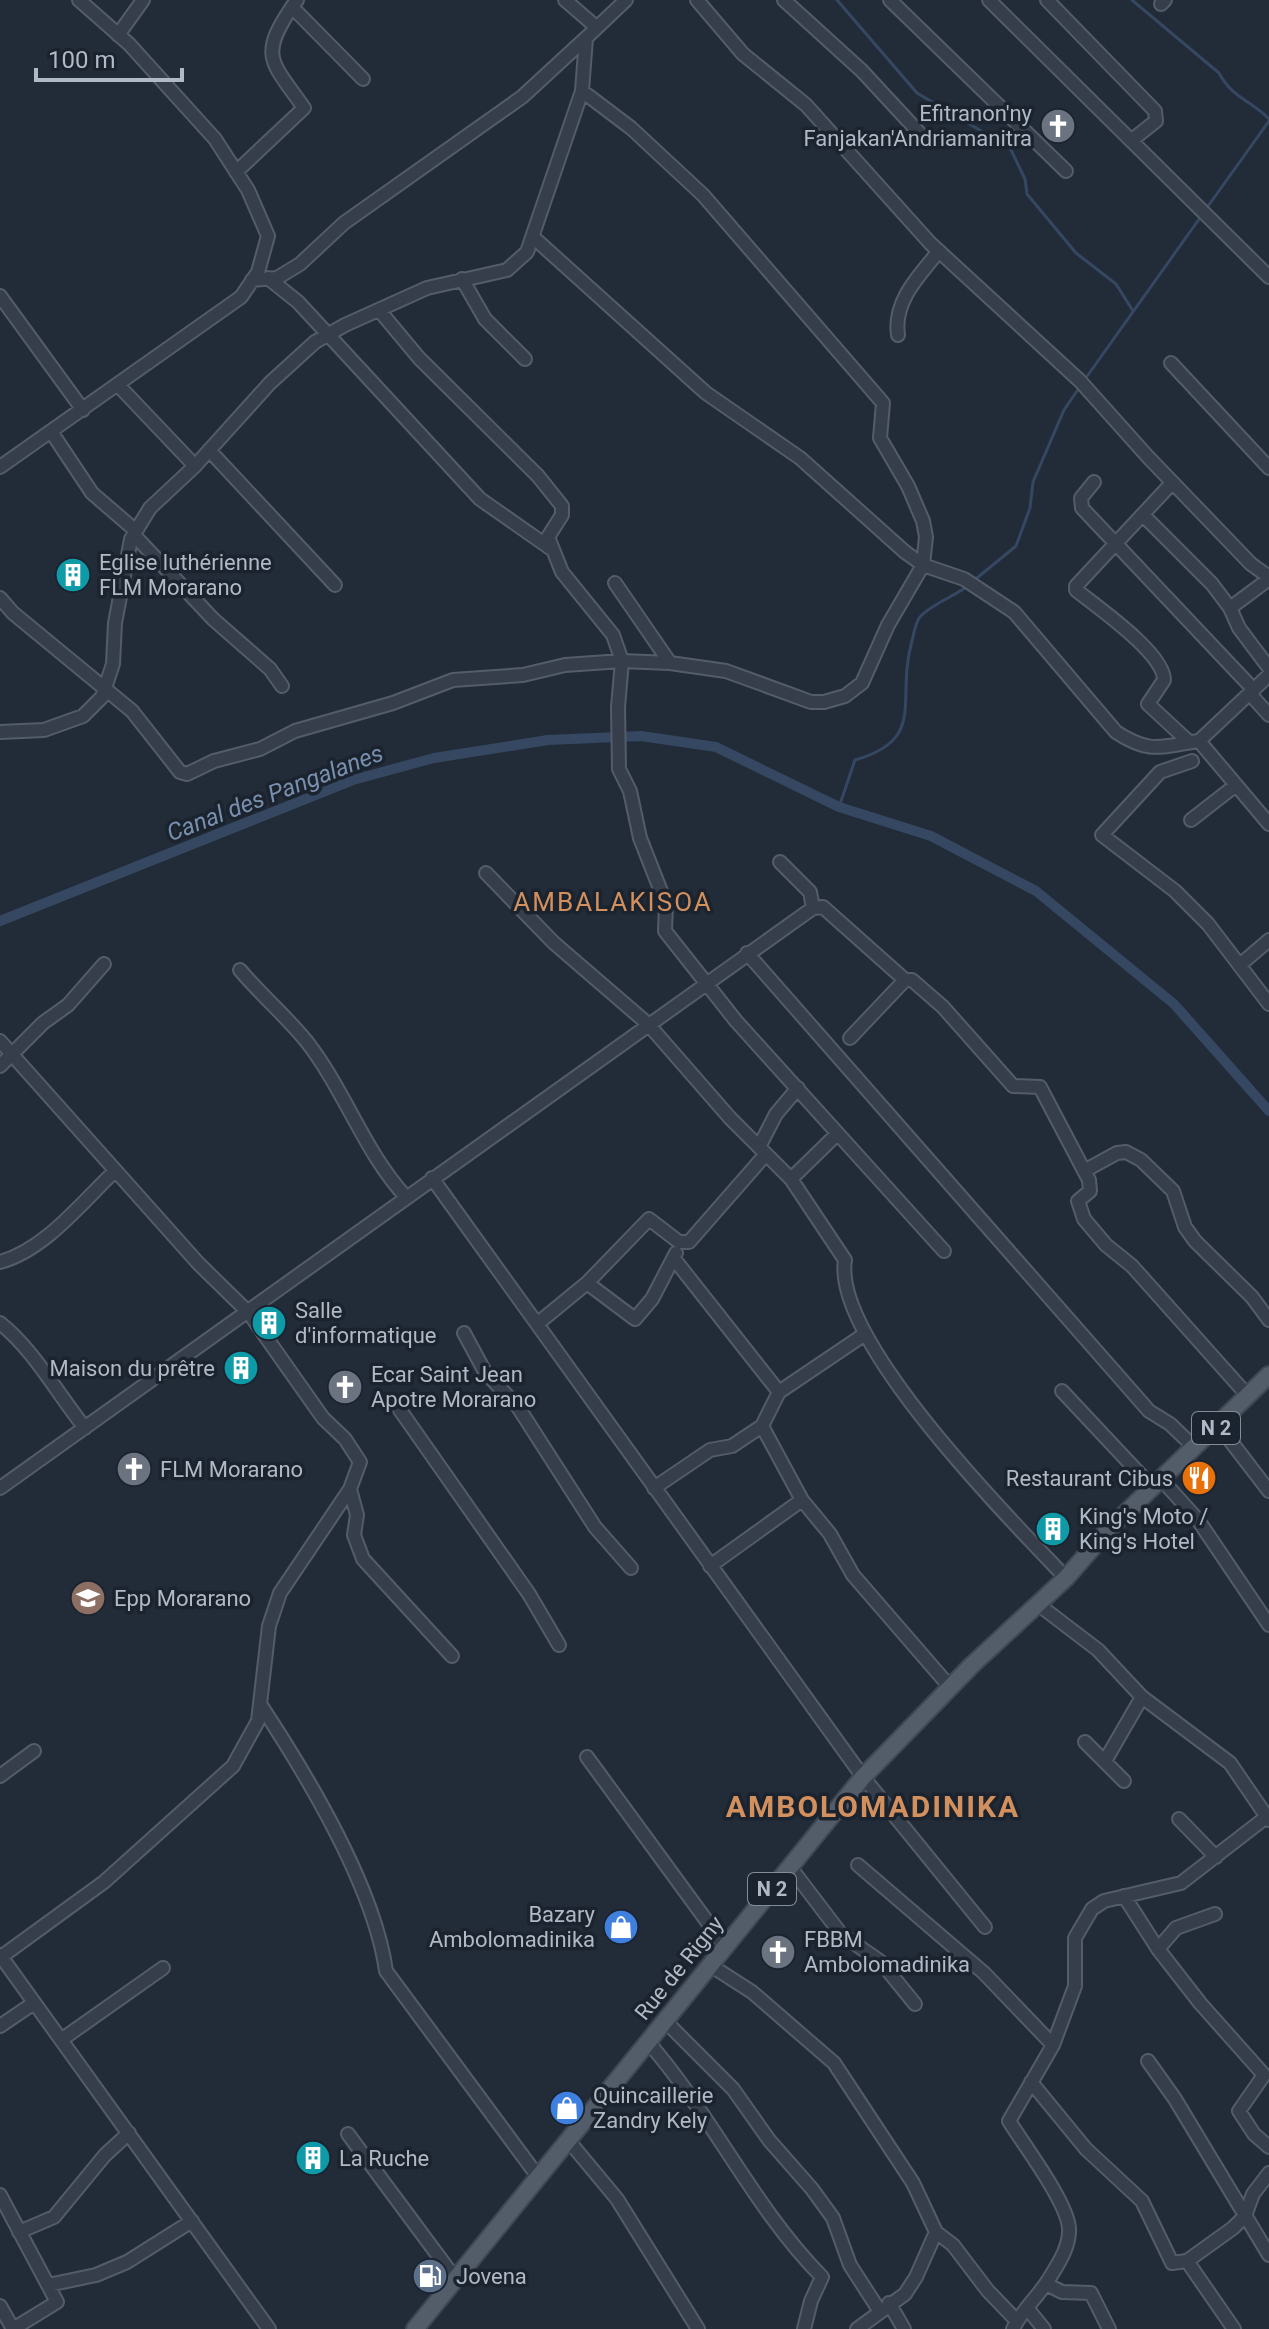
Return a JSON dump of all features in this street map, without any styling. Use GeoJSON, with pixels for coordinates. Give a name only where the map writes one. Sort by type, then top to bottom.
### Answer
{"type":"FeatureCollection","features":[{"type":"Feature","properties":{"kind":"main road","name":"N 2"},"geometry":{"type":"LineString","coordinates":[[1157,1483],[1269,1375]]}},
{"type":"Feature","properties":{"kind":"main road","name":"Rue de Rigny"},"geometry":{"type":"LineString","coordinates":[[415,2329],[863,1777],[950,1687],[1066,1578],[1157,1483]]}},
{"type":"Feature","properties":{"kind":"street"},"geometry":{"type":"LineString","coordinates":[[0,467],[241,297],[258,272],[268,236],[236,172],[215,139],[118,35],[79,0]]}},
{"type":"Feature","properties":{"kind":"street"},"geometry":{"type":"LineString","coordinates":[[118,35],[143,0]]}},
{"type":"Feature","properties":{"kind":"street"},"geometry":{"type":"LineString","coordinates":[[565,0],[595,26]]}},
{"type":"Feature","properties":{"kind":"street"},"geometry":{"type":"LineString","coordinates":[[252,280],[268,278],[300,264],[344,223],[522,97],[626,0]]}},
{"type":"Feature","properties":{"kind":"street"},"geometry":{"type":"LineString","coordinates":[[697,0],[743,54],[806,105],[939,251],[1080,381],[1172,483],[1251,564],[1269,578],[1230,608]]}},
{"type":"Feature","properties":{"kind":"street"},"geometry":{"type":"LineString","coordinates":[[784,0],[862,71],[924,138]]}},
{"type":"Feature","properties":{"kind":"street"},"geometry":{"type":"LineString","coordinates":[[890,0],[1066,171]]}},
{"type":"Feature","properties":{"kind":"street"},"geometry":{"type":"LineString","coordinates":[[989,0],[1269,277]]}},
{"type":"Feature","properties":{"kind":"street"},"geometry":{"type":"LineString","coordinates":[[1047,0],[1155,111],[1156,121],[1132,140]]}},
{"type":"Feature","properties":{"kind":"street"},"geometry":{"type":"LineString","coordinates":[[236,172],[304,108],[271,57],[272,36],[295,3],[363,79]]}},
{"type":"Feature","properties":{"kind":"street"},"geometry":{"type":"LineString","coordinates":[[1,732],[44,730],[83,716],[102,697],[113,664],[115,623],[135,533],[150,508],[195,466],[270,383],[328,335],[427,288],[507,270],[527,252],[582,91],[586,38]]}},
{"type":"Feature","properties":{"kind":"street"},"geometry":{"type":"LineString","coordinates":[[0,598],[13,613],[105,686],[143,722],[180,772],[187,774],[214,761],[260,749],[295,731],[393,703],[453,680],[622,661],[670,663],[726,671],[811,702],[845,696],[862,683],[888,625],[923,565],[926,537],[923,521],[908,486],[880,438],[883,403],[703,195],[631,128],[582,91]]}},
{"type":"Feature","properties":{"kind":"street"},"geometry":{"type":"LineString","coordinates":[[533,237],[706,393],[800,458],[923,565],[968,582],[1014,612],[1116,732],[1134,744],[1171,748],[1194,742],[1269,675]]}},
{"type":"Feature","properties":{"kind":"street"},"geometry":{"type":"LineString","coordinates":[[898,335],[895,318],[903,297],[939,251]]}},
{"type":"Feature","properties":{"kind":"street"},"geometry":{"type":"LineString","coordinates":[[268,278],[298,302],[480,499],[550,548]]}},
{"type":"Feature","properties":{"kind":"street"},"geometry":{"type":"LineString","coordinates":[[462,279],[485,319],[525,359]]}},
{"type":"Feature","properties":{"kind":"street"},"geometry":{"type":"LineString","coordinates":[[0,296],[83,410]]}},
{"type":"Feature","properties":{"kind":"street"},"geometry":{"type":"LineString","coordinates":[[379,310],[419,358],[556,497],[562,515],[548,537],[550,548],[562,572],[613,635],[622,661],[618,707],[619,769],[630,791],[640,838],[666,904],[665,931],[707,986],[944,1251]]}},
{"type":"Feature","properties":{"kind":"street"},"geometry":{"type":"LineString","coordinates":[[1171,363],[1269,468]]}},
{"type":"Feature","properties":{"kind":"street"},"geometry":{"type":"LineString","coordinates":[[118,385],[195,466]]}},
{"type":"Feature","properties":{"kind":"street"},"geometry":{"type":"LineString","coordinates":[[52,433],[92,493],[135,533],[213,619],[270,669],[282,686]]}},
{"type":"Feature","properties":{"kind":"street"},"geometry":{"type":"LineString","coordinates":[[209,450],[335,585]]}},
{"type":"Feature","properties":{"kind":"street"},"geometry":{"type":"LineString","coordinates":[[1094,482],[1081,498],[1080,505],[1252,692],[1269,715]]}},
{"type":"Feature","properties":{"kind":"street"},"geometry":{"type":"LineString","coordinates":[[1172,483],[1079,580],[1076,590],[1135,639],[1160,668],[1164,680],[1148,704],[1194,742],[1269,824]]}},
{"type":"Feature","properties":{"kind":"street"},"geometry":{"type":"LineString","coordinates":[[1143,515],[1212,584],[1269,668]]}},
{"type":"Feature","properties":{"kind":"street"},"geometry":{"type":"LineString","coordinates":[[615,583],[670,663]]}},
{"type":"Feature","properties":{"kind":"street"},"geometry":{"type":"LineString","coordinates":[[1171,748],[1160,772],[1102,835],[1175,891],[1241,964],[1269,1004]]}},
{"type":"Feature","properties":{"kind":"street"},"geometry":{"type":"LineString","coordinates":[[1160,772],[1192,761]]}},
{"type":"Feature","properties":{"kind":"street"},"geometry":{"type":"LineString","coordinates":[[1191,820],[1236,785]]}},
{"type":"Feature","properties":{"kind":"street"},"geometry":{"type":"LineString","coordinates":[[780,862],[810,892],[813,908]]}},
{"type":"Feature","properties":{"kind":"street"},"geometry":{"type":"LineString","coordinates":[[486,873],[554,943],[648,1024],[791,1179],[845,1260],[843,1274],[865,1334],[898,1384],[957,1460],[1066,1578]]}},
{"type":"Feature","properties":{"kind":"street"},"geometry":{"type":"LineString","coordinates":[[0,1488],[249,1313],[648,1024],[707,986],[747,953],[813,908],[823,907],[905,980],[912,980],[943,1007],[1013,1086],[1040,1087],[1091,1185],[1087,1195],[1078,1201],[1084,1219],[1106,1245],[1132,1266],[1248,1396]]}},
{"type":"Feature","properties":{"kind":"street"},"geometry":{"type":"LineString","coordinates":[[1241,964],[1269,940]]}},
{"type":"Feature","properties":{"kind":"street"},"geometry":{"type":"LineString","coordinates":[[747,953],[1149,1411],[1170,1424],[1195,1448]]}},
{"type":"Feature","properties":{"kind":"street"},"geometry":{"type":"LineString","coordinates":[[0,1066],[43,1023],[68,1005],[104,964]]}},
{"type":"Feature","properties":{"kind":"street"},"geometry":{"type":"LineString","coordinates":[[240,970],[307,1042],[372,1145],[383,1172],[406,1197]]}},
{"type":"Feature","properties":{"kind":"street"},"geometry":{"type":"LineString","coordinates":[[850,1038],[905,980]]}},
{"type":"Feature","properties":{"kind":"street"},"geometry":{"type":"LineString","coordinates":[[0,1041],[198,1263],[222,1283],[249,1313],[323,1418],[357,1454],[360,1462],[350,1489],[280,1593],[269,1626],[258,1721],[233,1766],[104,1882],[2,1961],[269,2329]]}},
{"type":"Feature","properties":{"kind":"street"},"geometry":{"type":"LineString","coordinates":[[537,1324],[587,1283],[649,1219],[679,1242],[689,1242],[762,1150],[776,1114],[798,1088]]}},
{"type":"Feature","properties":{"kind":"street"},"geometry":{"type":"LineString","coordinates":[[791,1179],[837,1134]]}},
{"type":"Feature","properties":{"kind":"street"},"geometry":{"type":"LineString","coordinates":[[1084,1171],[1117,1153],[1126,1152],[1141,1160],[1173,1191],[1185,1227],[1195,1241],[1252,1297],[1269,1320]]}},
{"type":"Feature","properties":{"kind":"street"},"geometry":{"type":"LineString","coordinates":[[0,1262],[15,1258],[54,1229],[115,1171]]}},
{"type":"Feature","properties":{"kind":"street"},"geometry":{"type":"LineString","coordinates":[[432,1178],[863,1777],[985,1927]]}},
{"type":"Feature","properties":{"kind":"street"},"geometry":{"type":"LineString","coordinates":[[587,1283],[635,1319],[675,1260],[679,1242]]}},
{"type":"Feature","properties":{"kind":"street"},"geometry":{"type":"LineString","coordinates":[[675,1260],[779,1392]]}},
{"type":"Feature","properties":{"kind":"street"},"geometry":{"type":"LineString","coordinates":[[0,1323],[23,1341],[49,1383],[85,1428]]}},
{"type":"Feature","properties":{"kind":"street"},"geometry":{"type":"LineString","coordinates":[[464,1333],[485,1372],[518,1407],[595,1527],[631,1568]]}},
{"type":"Feature","properties":{"kind":"street"},"geometry":{"type":"LineString","coordinates":[[654,1488],[710,1450],[732,1446],[762,1426],[779,1392],[865,1334]]}},
{"type":"Feature","properties":{"kind":"street"},"geometry":{"type":"LineString","coordinates":[[1062,1391],[1198,1520],[1269,1625]]}},
{"type":"Feature","properties":{"kind":"street"},"geometry":{"type":"LineString","coordinates":[[400,1410],[529,1594],[559,1645]]}},
{"type":"Feature","properties":{"kind":"street"},"geometry":{"type":"LineString","coordinates":[[762,1426],[802,1500],[830,1534],[853,1575],[950,1687]]}},
{"type":"Feature","properties":{"kind":"street"},"geometry":{"type":"LineString","coordinates":[[1219,1426],[1269,1491]]}},
{"type":"Feature","properties":{"kind":"street"},"geometry":{"type":"LineString","coordinates":[[350,1489],[357,1515],[354,1535],[363,1559],[452,1656]]}},
{"type":"Feature","properties":{"kind":"street"},"geometry":{"type":"LineString","coordinates":[[710,1566],[802,1500]]}},
{"type":"Feature","properties":{"kind":"street"},"geometry":{"type":"LineString","coordinates":[[710,1965],[752,1992],[834,2063],[913,2183],[936,2232],[953,2245],[1015,2324],[1046,2284],[1067,2247],[1069,2227],[1055,2193],[1009,2121],[1053,2045],[1075,1986],[1075,1938],[1083,1920],[1104,1901],[1181,1883],[1268,1817],[1230,1763],[1142,1697],[1098,1650],[1039,1605]]}},
{"type":"Feature","properties":{"kind":"street"},"geometry":{"type":"LineString","coordinates":[[1105,1761],[1142,1697]]}},
{"type":"Feature","properties":{"kind":"street"},"geometry":{"type":"LineString","coordinates":[[260,1704],[339,1839],[381,1933],[386,1971],[539,2178]]}},
{"type":"Feature","properties":{"kind":"street"},"geometry":{"type":"LineString","coordinates":[[1085,1742],[1124,1781]]}},
{"type":"Feature","properties":{"kind":"street"},"geometry":{"type":"LineString","coordinates":[[2,1769],[34,1751]]}},
{"type":"Feature","properties":{"kind":"street"},"geometry":{"type":"LineString","coordinates":[[587,1757],[725,1946]]}},
{"type":"Feature","properties":{"kind":"street"},"geometry":{"type":"LineString","coordinates":[[1179,1819],[1216,1857]]}},
{"type":"Feature","properties":{"kind":"street"},"geometry":{"type":"LineString","coordinates":[[858,1865],[984,1973],[1053,2045]]}},
{"type":"Feature","properties":{"kind":"street"},"geometry":{"type":"LineString","coordinates":[[790,1867],[841,1934],[881,1962],[915,2004]]}},
{"type":"Feature","properties":{"kind":"street"},"geometry":{"type":"LineString","coordinates":[[1124,1896],[1158,1949],[1200,2003],[1264,2075],[1239,2111],[1254,2134],[1269,2147]]}},
{"type":"Feature","properties":{"kind":"street"},"geometry":{"type":"LineString","coordinates":[[1158,1949],[1176,1928],[1215,1914]]}},
{"type":"Feature","properties":{"kind":"street"},"geometry":{"type":"LineString","coordinates":[[61,2040],[163,1968]]}},
{"type":"Feature","properties":{"kind":"street"},"geometry":{"type":"LineString","coordinates":[[0,2026],[34,2003]]}},
{"type":"Feature","properties":{"kind":"street"},"geometry":{"type":"LineString","coordinates":[[665,2021],[733,2089],[769,2140],[819,2199],[833,2218],[850,2265],[904,2329]]}},
{"type":"Feature","properties":{"kind":"street"},"geometry":{"type":"LineString","coordinates":[[648,2042],[679,2078],[705,2123],[772,2217],[822,2277],[811,2301],[804,2329]]}},
{"type":"Feature","properties":{"kind":"street"},"geometry":{"type":"LineString","coordinates":[[1148,2061],[1175,2099],[1269,2255]]}},
{"type":"Feature","properties":{"kind":"street"},"geometry":{"type":"LineString","coordinates":[[1031,2082],[1086,2149],[1142,2201],[1172,2263],[1187,2261],[1245,2216],[1253,2194],[1269,2173]]}},
{"type":"Feature","properties":{"kind":"street"},"geometry":{"type":"LineString","coordinates":[[19,2232],[54,2217],[105,2155],[129,2133]]}},
{"type":"Feature","properties":{"kind":"street"},"geometry":{"type":"LineString","coordinates":[[348,2134],[457,2281]]}},
{"type":"Feature","properties":{"kind":"street"},"geometry":{"type":"LineString","coordinates":[[568,2140],[617,2199],[698,2329]]}},
{"type":"Feature","properties":{"kind":"street"},"geometry":{"type":"LineString","coordinates":[[0,2195],[57,2302],[13,2329],[0,2306]]}},
{"type":"Feature","properties":{"kind":"street"},"geometry":{"type":"LineString","coordinates":[[48,2285],[96,2275],[127,2262],[192,2221]]}},
{"type":"Feature","properties":{"kind":"street"},"geometry":{"type":"LineString","coordinates":[[857,2329],[884,2306],[905,2294],[936,2232]]}},
{"type":"Feature","properties":{"kind":"street"},"geometry":{"type":"LineString","coordinates":[[1187,2261],[1234,2329]]}},
{"type":"Feature","properties":{"kind":"street"},"geometry":{"type":"LineString","coordinates":[[1046,2284],[1062,2292],[1091,2293],[1109,2329]]}},
{"type":"Feature","properties":{"kind":"street"},"geometry":{"type":"LineString","coordinates":[[1027,2308],[1044,2329]]}},
{"type":"Feature","properties":{"kind":"waterway"},"geometry":{"type":"LineString","coordinates":[[837,0],[917,93],[1010,148],[1025,179],[1027,194],[1076,253],[1116,284],[1133,311]]}},
{"type":"Feature","properties":{"kind":"waterway"},"geometry":{"type":"LineString","coordinates":[[1132,0],[1219,73],[1236,94],[1269,119]]}},
{"type":"Feature","properties":{"kind":"waterway"},"geometry":{"type":"LineString","coordinates":[[1206,209],[1269,121]]}},
{"type":"Feature","properties":{"kind":"waterway"},"geometry":{"type":"LineString","coordinates":[[1083,382],[1202,215]]}},
{"type":"Feature","properties":{"kind":"waterway"},"geometry":{"type":"LineString","coordinates":[[972,582],[1016,546],[1030,508],[1033,482],[1064,410],[1079,388]]}},
{"type":"Feature","properties":{"kind":"waterway"},"geometry":{"type":"LineString","coordinates":[[839,807],[855,760],[878,751],[892,741],[901,729],[908,662],[918,619],[966,587]]}},
{"type":"Feature","properties":{"kind":"waterway","name":"Canal des Pangalanes"},"geometry":{"type":"LineString","coordinates":[[0,921],[353,780],[434,758],[548,740],[641,736],[716,747],[839,807],[931,836],[1036,891],[1174,1004],[1269,1111]]}},
{"type":"Feature","properties":{"kind":"place","name":"Efitranon'ny Fanjakan'Andriamanitra"},"geometry":{"type":"Point","coordinates":[1058,126]}},
{"type":"Feature","properties":{"kind":"place","name":"Eglise luthérienne FLM Morarano"},"geometry":{"type":"Point","coordinates":[73,575]}},
{"type":"Feature","properties":{"kind":"place","name":"Salle d'informatique"},"geometry":{"type":"Point","coordinates":[269,1323]}},
{"type":"Feature","properties":{"kind":"place","name":"Maison du prêtre"},"geometry":{"type":"Point","coordinates":[241,1368]}},
{"type":"Feature","properties":{"kind":"place","name":"Ecar Saint Jean Apotre Morarano"},"geometry":{"type":"Point","coordinates":[345,1387]}},
{"type":"Feature","properties":{"kind":"place","name":"FLM Morarano"},"geometry":{"type":"Point","coordinates":[134,1469]}},
{"type":"Feature","properties":{"kind":"place","name":"Restaurant Cibus"},"geometry":{"type":"Point","coordinates":[1199,1478]}},
{"type":"Feature","properties":{"kind":"place","name":"King's Moto / King's Hotel"},"geometry":{"type":"Point","coordinates":[1053,1529]}},
{"type":"Feature","properties":{"kind":"place","name":"Epp Morarano"},"geometry":{"type":"Point","coordinates":[88,1598]}},
{"type":"Feature","properties":{"kind":"place","name":"Bazary Ambolomadinika"},"geometry":{"type":"Point","coordinates":[621,1927]}},
{"type":"Feature","properties":{"kind":"place","name":"FBBM Ambolomadinika"},"geometry":{"type":"Point","coordinates":[778,1952]}},
{"type":"Feature","properties":{"kind":"place","name":"Quincaillerie Zandry Kely"},"geometry":{"type":"Point","coordinates":[567,2108]}},
{"type":"Feature","properties":{"kind":"place","name":"La Ruche"},"geometry":{"type":"Point","coordinates":[313,2158]}},
{"type":"Feature","properties":{"kind":"place","name":"Jovena"},"geometry":{"type":"Point","coordinates":[430,2276]}},
{"type":"Feature","properties":{"kind":"district","name":"AMBALAKISOA"},"geometry":{"type":"Point","coordinates":[613,902]}},
{"type":"Feature","properties":{"kind":"district","name":"AMBOLOMADINIKA"},"geometry":{"type":"Point","coordinates":[873,1806]}}]}
